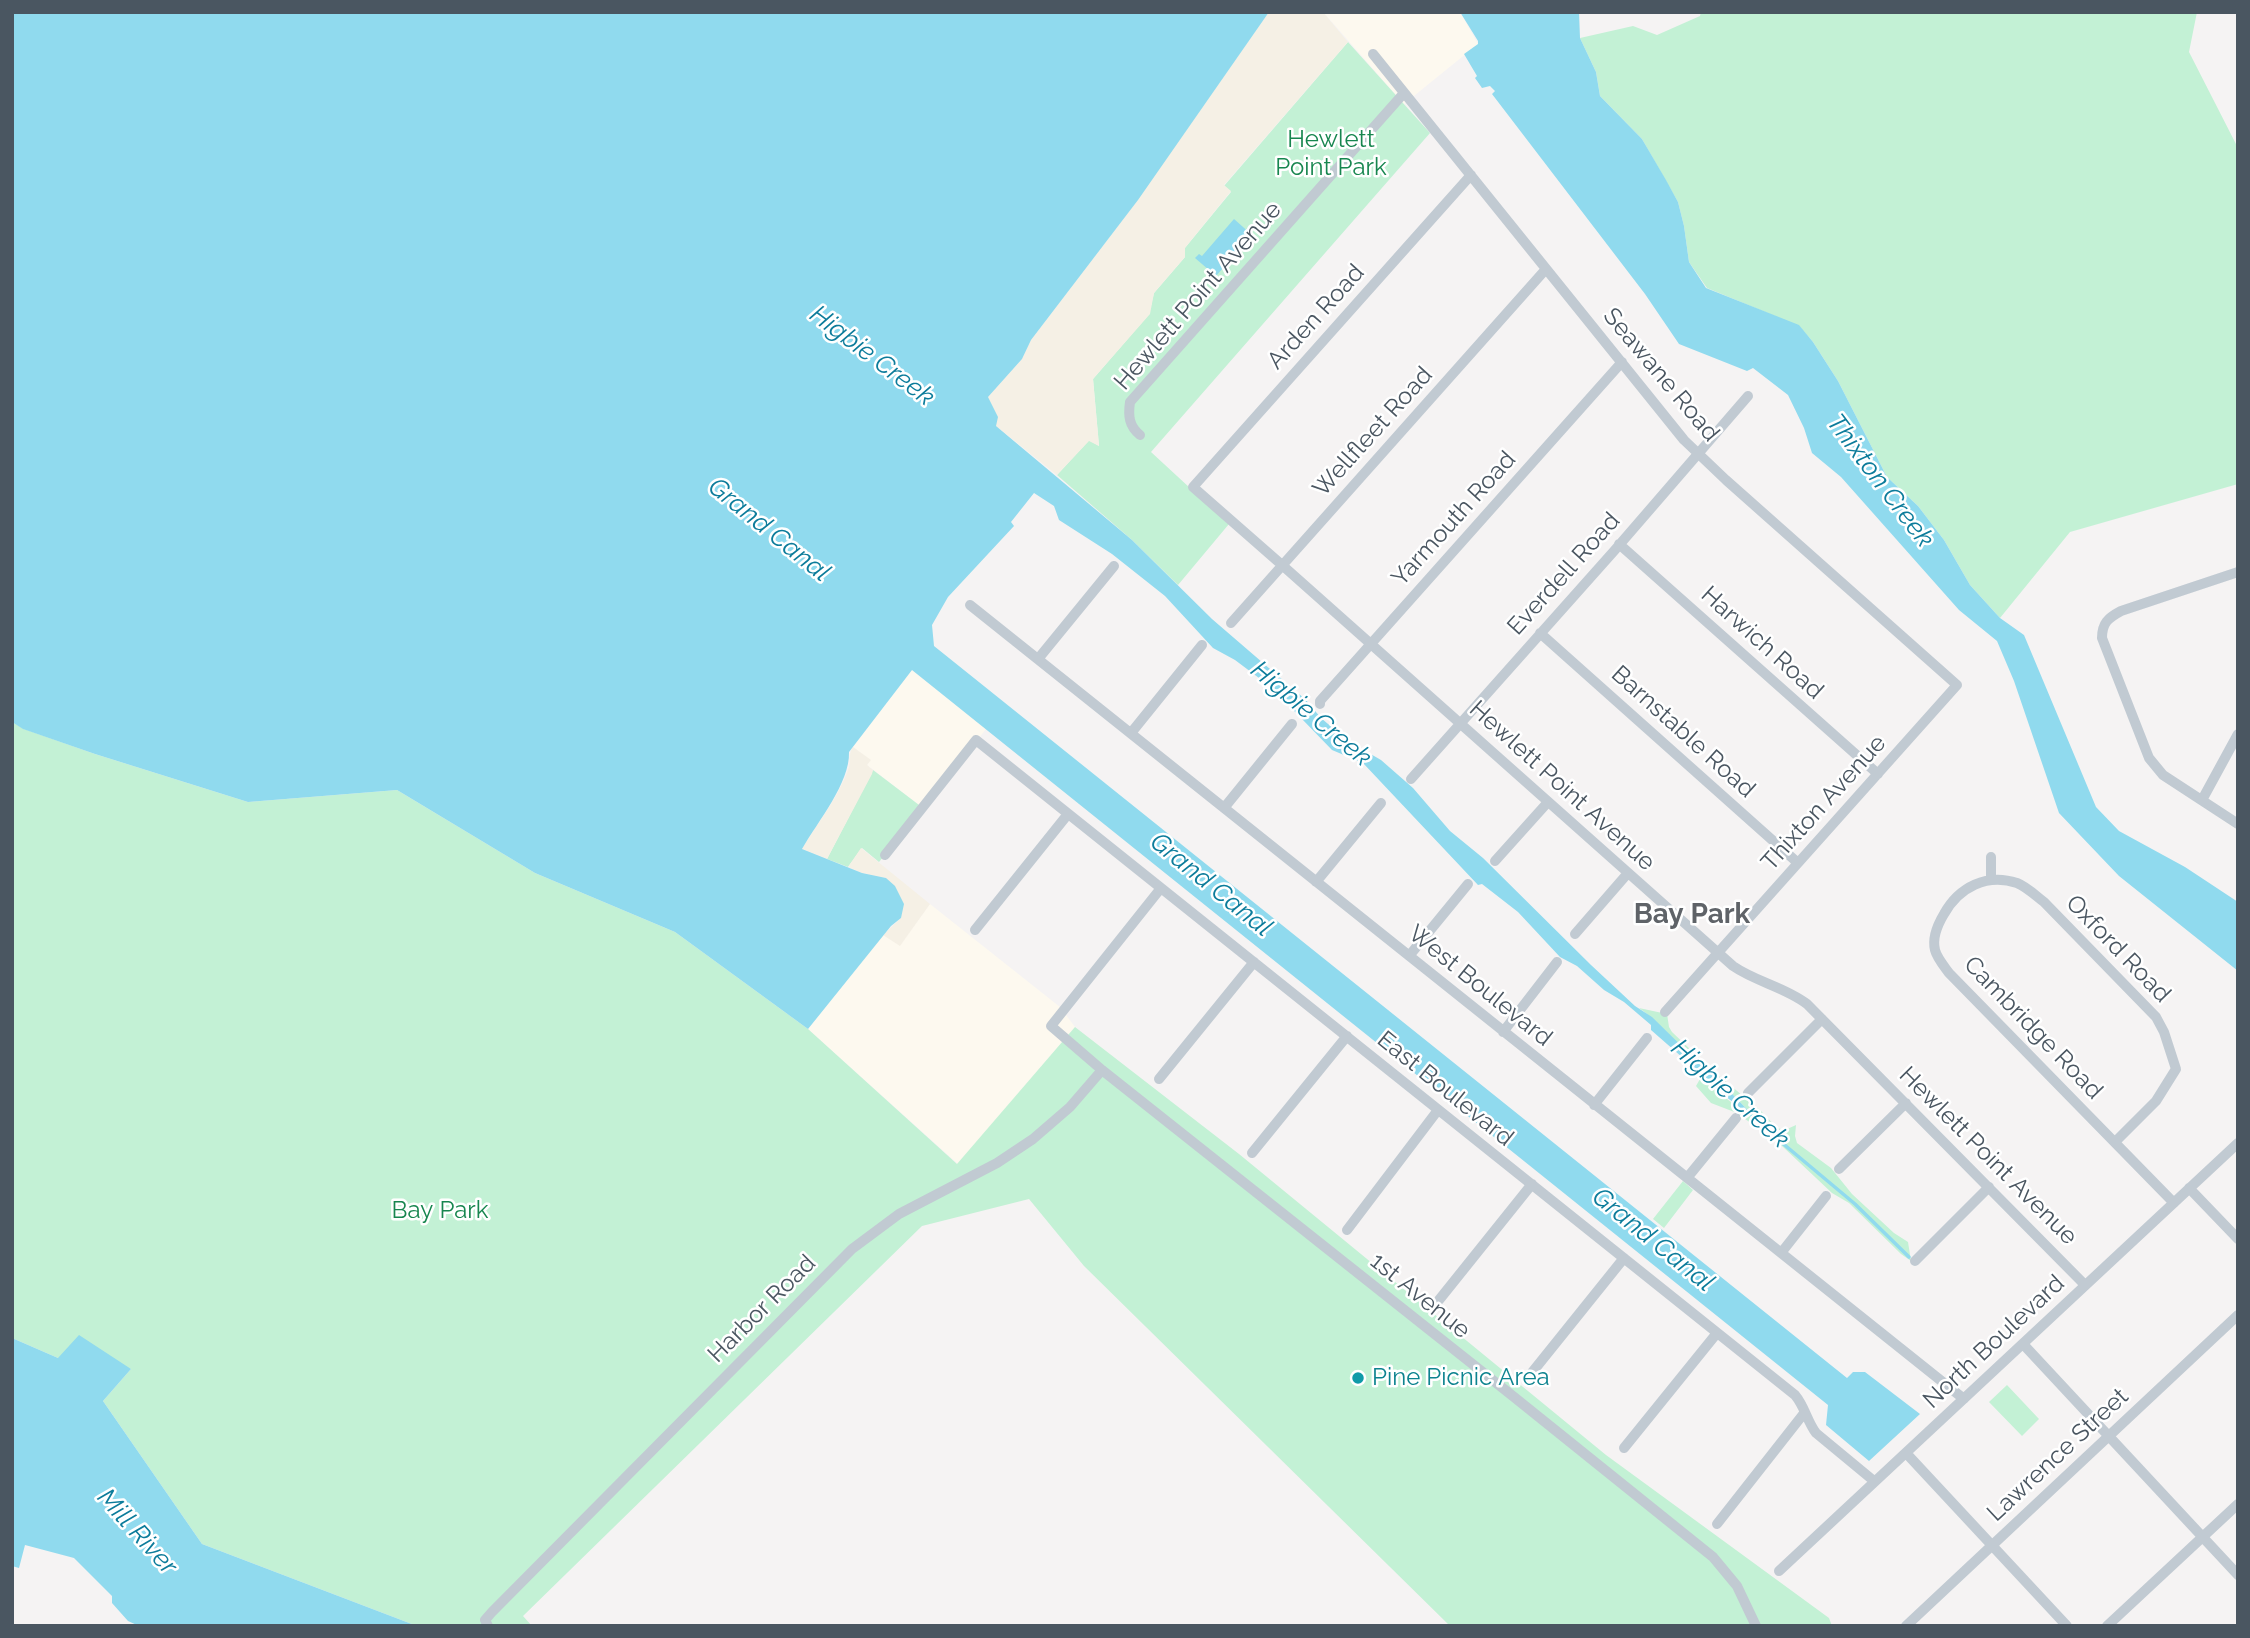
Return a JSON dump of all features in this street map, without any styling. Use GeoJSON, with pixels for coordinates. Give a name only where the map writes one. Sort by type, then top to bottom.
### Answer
{"type":"FeatureCollection","features":[{"type":"Feature","properties":{"kind":"street","name":"Seawane Road"},"geometry":{"type":"LineString","coordinates":[[1373,54],[1684,440],[1726,481],[1957,685]]}},
{"type":"Feature","properties":{"kind":"street","name":"Hewlett Point Avenue"},"geometry":{"type":"LineString","coordinates":[[1140,435],[1133,430],[1128,415],[1130,402],[1404,93]]}},
{"type":"Feature","properties":{"kind":"street","name":"Arden Road"},"geometry":{"type":"LineString","coordinates":[[1193,487],[1471,175]]}},
{"type":"Feature","properties":{"kind":"street","name":"Wellfleet Road"},"geometry":{"type":"LineString","coordinates":[[1231,623],[1546,269]]}},
{"type":"Feature","properties":{"kind":"street","name":"Yarmouth Road"},"geometry":{"type":"LineString","coordinates":[[1320,704],[1622,362]]}},
{"type":"Feature","properties":{"kind":"street","name":"Everdell Road"},"geometry":{"type":"LineString","coordinates":[[1411,779],[1748,396]]}},
{"type":"Feature","properties":{"kind":"street","name":"Hewlett Point Avenue"},"geometry":{"type":"LineString","coordinates":[[1193,487],[1733,966],[1747,976],[1800,998],[2085,1285]]}},
{"type":"Feature","properties":{"kind":"street","name":"Harwich Road"},"geometry":{"type":"LineString","coordinates":[[1619,544],[1878,774]]}},
{"type":"Feature","properties":{"kind":"street"},"geometry":{"type":"LineString","coordinates":[[1038,659],[1114,566]]}},
{"type":"Feature","properties":{"kind":"street"},"geometry":{"type":"LineString","coordinates":[[2238,572],[2121,611],[2106,621],[2102,629],[2104,645],[2149,758],[2163,775],[2238,824]]}},
{"type":"Feature","properties":{"kind":"street","name":"West Boulevard"},"geometry":{"type":"LineString","coordinates":[[970,605],[1964,1399]]}},
{"type":"Feature","properties":{"kind":"street","name":"Barnstable Road"},"geometry":{"type":"LineString","coordinates":[[1540,633],[1798,863]]}},
{"type":"Feature","properties":{"kind":"street"},"geometry":{"type":"LineString","coordinates":[[1131,733],[1202,645]]}},
{"type":"Feature","properties":{"kind":"street","name":"Thixton Avenue"},"geometry":{"type":"LineString","coordinates":[[1665,1012],[1957,685]]}},
{"type":"Feature","properties":{"kind":"street"},"geometry":{"type":"LineString","coordinates":[[1224,808],[1292,724]]}},
{"type":"Feature","properties":{"kind":"street"},"geometry":{"type":"LineString","coordinates":[[2202,800],[2238,734]]}},
{"type":"Feature","properties":{"kind":"street","name":"East Boulevard"},"geometry":{"type":"LineString","coordinates":[[885,856],[976,740],[1795,1395],[1802,1403],[1816,1433],[1874,1481]]}},
{"type":"Feature","properties":{"kind":"street"},"geometry":{"type":"LineString","coordinates":[[1495,861],[1548,802]]}},
{"type":"Feature","properties":{"kind":"street"},"geometry":{"type":"LineString","coordinates":[[1316,882],[1381,803]]}},
{"type":"Feature","properties":{"kind":"street"},"geometry":{"type":"LineString","coordinates":[[975,930],[1068,814]]}},
{"type":"Feature","properties":{"kind":"street"},"geometry":{"type":"LineString","coordinates":[[1990,857],[1992,879]]}},
{"type":"Feature","properties":{"kind":"street"},"geometry":{"type":"LineString","coordinates":[[1575,934],[1628,873]]}},
{"type":"Feature","properties":{"kind":"street","name":"Cambridge Road"},"geometry":{"type":"LineString","coordinates":[[1992,879],[1965,889],[1946,910],[1935,935],[1934,948],[1937,955],[1961,987],[2174,1203]]}},
{"type":"Feature","properties":{"kind":"street","name":"Oxford Road"},"geometry":{"type":"LineString","coordinates":[[1992,879],[2017,883],[2044,902],[2151,1010],[2164,1032],[2176,1069],[2156,1101],[2115,1142]]}},
{"type":"Feature","properties":{"kind":"street"},"geometry":{"type":"LineString","coordinates":[[1409,957],[1468,884]]}},
{"type":"Feature","properties":{"kind":"street","name":"1st Avenue"},"geometry":{"type":"LineString","coordinates":[[1161,888],[1051,1026],[1102,1070],[1514,1396],[1713,1558],[1737,1586],[1756,1626]]}},
{"type":"Feature","properties":{"kind":"street"},"geometry":{"type":"LineString","coordinates":[[1159,1079],[1254,962]]}},
{"type":"Feature","properties":{"kind":"street"},"geometry":{"type":"LineString","coordinates":[[1503,1032],[1557,962]]}},
{"type":"Feature","properties":{"kind":"street"},"geometry":{"type":"LineString","coordinates":[[1748,1093],[1822,1019]]}},
{"type":"Feature","properties":{"kind":"street"},"geometry":{"type":"LineString","coordinates":[[1252,1153],[1347,1036]]}},
{"type":"Feature","properties":{"kind":"street"},"geometry":{"type":"LineString","coordinates":[[1594,1105],[1647,1038]]}},
{"type":"Feature","properties":{"kind":"street","name":"Harbor Road"},"geometry":{"type":"LineString","coordinates":[[487,1623],[852,1249],[899,1214],[997,1163],[1033,1139],[1070,1107],[1102,1070]]}},
{"type":"Feature","properties":{"kind":"street"},"geometry":{"type":"LineString","coordinates":[[1839,1169],[1906,1103]]}},
{"type":"Feature","properties":{"kind":"street"},"geometry":{"type":"LineString","coordinates":[[1347,1230],[1438,1110]]}},
{"type":"Feature","properties":{"kind":"street"},"geometry":{"type":"LineString","coordinates":[[1687,1178],[1736,1118]]}},
{"type":"Feature","properties":{"kind":"street","name":"North Boulevard"},"geometry":{"type":"LineString","coordinates":[[1779,1571],[2238,1143]]}},
{"type":"Feature","properties":{"kind":"street"},"geometry":{"type":"LineString","coordinates":[[1439,1300],[1532,1184]]}},
{"type":"Feature","properties":{"kind":"street"},"geometry":{"type":"LineString","coordinates":[[1915,1261],[1989,1187]]}},
{"type":"Feature","properties":{"kind":"street"},"geometry":{"type":"LineString","coordinates":[[2189,1188],[2238,1239]]}},
{"type":"Feature","properties":{"kind":"street"},"geometry":{"type":"LineString","coordinates":[[1781,1253],[1826,1196]]}},
{"type":"Feature","properties":{"kind":"street"},"geometry":{"type":"LineString","coordinates":[[1530,1375],[1624,1258]]}},
{"type":"Feature","properties":{"kind":"street","name":"Lawrence Street"},"geometry":{"type":"LineString","coordinates":[[1906,1626],[2238,1315]]}},
{"type":"Feature","properties":{"kind":"street"},"geometry":{"type":"LineString","coordinates":[[1624,1448],[1717,1332]]}},
{"type":"Feature","properties":{"kind":"street"},"geometry":{"type":"LineString","coordinates":[[2023,1344],[2238,1575]]}},
{"type":"Feature","properties":{"kind":"street"},"geometry":{"type":"LineString","coordinates":[[1717,1524],[1805,1412]]}},
{"type":"Feature","properties":{"kind":"street"},"geometry":{"type":"LineString","coordinates":[[1906,1453],[2067,1626]]}},
{"type":"Feature","properties":{"kind":"street"},"geometry":{"type":"LineString","coordinates":[[2107,1626],[2238,1504]]}},
{"type":"Feature","properties":{"kind":"shaded area"},"geometry":{"type":"Polygon","coordinates":[[[1460,12],[1478,44],[1404,104],[1324,13],[1460,12]]]}},
{"type":"Feature","properties":{"kind":"shaded area"},"geometry":{"type":"Polygon","coordinates":[[[912,670],[986,729],[923,808],[867,765],[870,760],[853,747],[912,670]]]}},
{"type":"Feature","properties":{"kind":"shaded area"},"geometry":{"type":"Polygon","coordinates":[[[930,904],[1060,1007],[1075,1027],[958,1164],[808,1029],[883,935],[900,945],[930,904]]]}},
{"type":"Feature","properties":{"kind":"green space"},"geometry":{"type":"Polygon","coordinates":[[[1701,12],[2197,12],[2189,52],[2238,148],[2238,484],[2070,532],[2000,618],[1970,585],[1944,540],[1918,506],[1887,477],[1838,381],[1813,342],[1799,326],[1707,288],[1689,262],[1678,202],[1642,139],[1600,96],[1596,72],[1580,38],[1633,26],[1657,35],[1700,16],[1701,12]]]}},
{"type":"Feature","properties":{"kind":"green space","name":"Hewlett Point Park"},"geometry":{"type":"Polygon","coordinates":[[[1348,42],[1430,133],[1151,452],[1229,524],[1178,585],[1132,540],[1057,475],[1089,440],[1099,446],[1093,379],[1149,314],[1154,293],[1185,257],[1184,249],[1231,192],[1224,186],[1348,42]]]}},
{"type":"Feature","properties":{"kind":"green space","name":"Bay Park"},"geometry":{"type":"Polygon","coordinates":[[[12,722],[24,729],[95,754],[248,802],[397,790],[535,873],[675,932],[808,1029],[957,1164],[1075,1027],[1239,1154],[1606,1455],[1829,1618],[1832,1626],[1450,1626],[1084,1266],[1029,1199],[922,1226],[523,1616],[532,1626],[417,1626],[202,1544],[103,1401],[131,1369],[58,1358],[12,1338],[12,722]]]}},
{"type":"Feature","properties":{"kind":"green space"},"geometry":{"type":"Polygon","coordinates":[[[873,770],[923,808],[879,862],[862,848],[848,867],[827,859],[873,770]]]}},
{"type":"Feature","properties":{"kind":"green space"},"geometry":{"type":"Polygon","coordinates":[[[1639,1008],[1667,1014],[1672,1032],[1777,1128],[1785,1130],[1796,1125],[1797,1143],[1831,1168],[1852,1194],[1894,1233],[1908,1242],[1911,1261],[1782,1146],[1737,1113],[1711,1103],[1696,1086],[1700,1079],[1711,1083],[1727,1099],[1762,1125],[1710,1071],[1691,1057],[1639,1008]]]}},
{"type":"Feature","properties":{"kind":"green space"},"geometry":{"type":"Polygon","coordinates":[[[1683,1181],[1693,1190],[1664,1228],[1653,1219],[1683,1181]]]}},
{"type":"Feature","properties":{"kind":"green space"},"geometry":{"type":"Polygon","coordinates":[[[2007,1385],[2039,1419],[2022,1436],[1989,1402],[2007,1385]]]}},
{"type":"Feature","properties":{"kind":"sand"},"geometry":{"type":"Polygon","coordinates":[[[1269,12],[1323,12],[1348,42],[1224,185],[1231,191],[1185,248],[1185,257],[1154,293],[1150,314],[1093,379],[1099,446],[1089,441],[1057,475],[996,426],[988,397],[1022,359],[1031,340],[1127,214],[1269,12]]]}},
{"type":"Feature","properties":{"kind":"sand"},"geometry":{"type":"Polygon","coordinates":[[[853,747],[871,760],[867,765],[873,770],[827,859],[802,849],[840,788],[849,767],[853,747]]]}},
{"type":"Feature","properties":{"kind":"sand"},"geometry":{"type":"Polygon","coordinates":[[[861,848],[930,904],[900,946],[883,935],[901,918],[886,878],[848,867],[861,848]]]}},
{"type":"Feature","properties":{"kind":"water","name":"Grand Canal"},"geometry":{"type":"Polygon","coordinates":[[[12,12],[1269,12],[1138,200],[1031,340],[1022,359],[988,397],[998,417],[996,426],[1132,540],[1212,619],[1306,700],[1321,718],[1348,741],[1381,760],[1413,788],[1450,831],[1483,858],[1635,1006],[1652,1017],[1710,1071],[1765,1128],[1704,1079],[1651,1030],[1651,1025],[1624,1002],[1604,990],[1577,966],[1560,957],[1518,912],[1482,884],[1478,885],[1363,763],[1332,750],[1271,687],[1235,660],[1213,648],[1165,596],[1112,554],[1059,520],[1054,506],[1034,493],[1011,522],[1014,526],[948,597],[932,625],[934,646],[1847,1378],[1853,1372],[1865,1372],[1920,1414],[1869,1461],[1826,1425],[1828,1405],[912,670],[849,752],[848,764],[839,789],[802,849],[862,873],[886,878],[895,886],[904,904],[901,918],[891,926],[808,1029],[675,932],[535,873],[397,790],[248,802],[95,754],[23,729],[12,722],[12,12]]]}},
{"type":"Feature","properties":{"kind":"water","name":"Thixton Creek"},"geometry":{"type":"Polygon","coordinates":[[[1460,12],[1579,12],[1580,38],[1596,72],[1600,96],[1642,139],[1666,180],[1678,202],[1689,262],[1706,288],[1799,325],[1813,342],[1838,381],[1887,477],[1918,506],[1944,540],[1970,585],[2000,618],[2024,635],[2096,807],[2119,831],[2185,867],[2238,902],[2238,971],[2119,876],[2059,813],[2014,681],[1997,641],[1959,610],[1841,477],[1812,453],[1804,428],[1788,395],[1753,368],[1747,371],[1679,344],[1645,294],[1492,94],[1495,91],[1490,86],[1482,88],[1475,78],[1477,76],[1464,54],[1478,44],[1478,41],[1460,12]]]}},
{"type":"Feature","properties":{"kind":"water"},"geometry":{"type":"Polygon","coordinates":[[[1234,219],[1252,235],[1216,276],[1195,258],[1199,254],[1202,256],[1234,219]]]}},
{"type":"Feature","properties":{"kind":"water","name":"Mill River"},"geometry":{"type":"Polygon","coordinates":[[[79,1335],[131,1369],[103,1401],[202,1544],[417,1626],[139,1626],[128,1621],[112,1603],[112,1596],[74,1558],[25,1545],[19,1568],[12,1566],[12,1338],[58,1358],[79,1335]]]}},
{"type":"Feature","properties":{"kind":"waterway","name":"Higbie Creek"},"geometry":{"type":"LineString","coordinates":[[1762,1126],[1855,1204],[1909,1257]]}},
{"type":"Feature","properties":{"kind":"place","name":"Pine Picnic Area"},"geometry":{"type":"Point","coordinates":[1358,1378]}},
{"type":"Feature","properties":{"kind":"district","name":"Bay Park"},"geometry":{"type":"Point","coordinates":[1692,915]}}]}
